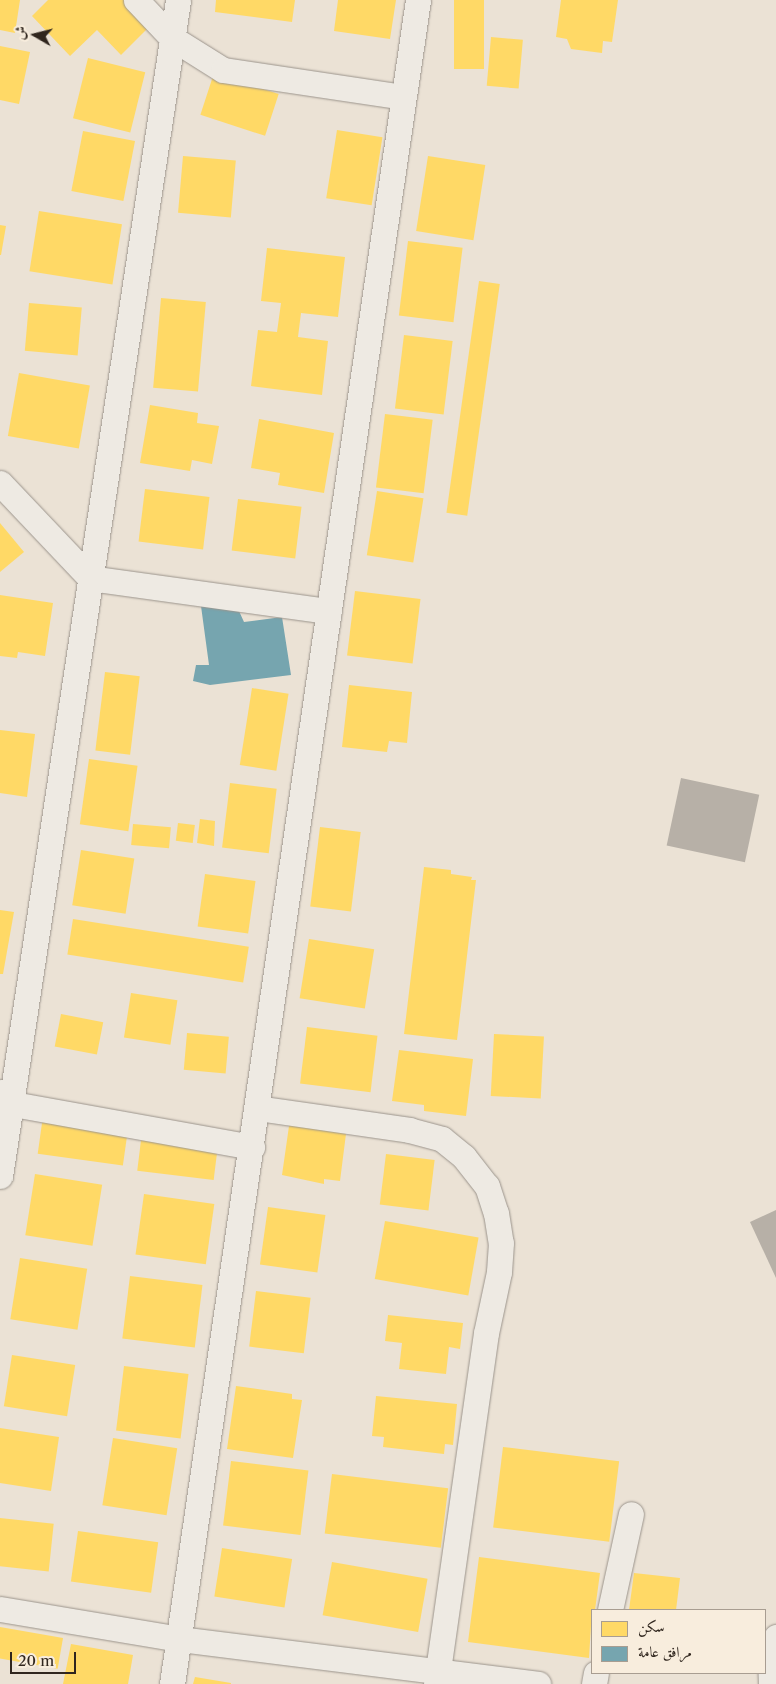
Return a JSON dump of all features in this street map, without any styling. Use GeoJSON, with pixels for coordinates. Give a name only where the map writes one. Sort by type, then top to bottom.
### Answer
{"type":"FeatureCollection","features":[{"type":"Feature","properties":{"kind":"street"},"geometry":{"type":"LineString","coordinates":[[136,0],[172,38],[223,70],[403,97]]}},
{"type":"Feature","properties":{"kind":"street"},"geometry":{"type":"LineString","coordinates":[[0,1176],[6,1098],[90,578],[178,0]]}},
{"type":"Feature","properties":{"kind":"street"},"geometry":{"type":"LineString","coordinates":[[172,1684],[252,1147],[418,0]]}},
{"type":"Feature","properties":{"kind":"street"},"geometry":{"type":"LineString","coordinates":[[0,483],[90,578],[329,611]]}},
{"type":"Feature","properties":{"kind":"street"},"geometry":{"type":"LineString","coordinates":[[6,1098],[252,1147]]}},
{"type":"Feature","properties":{"kind":"street"},"geometry":{"type":"LineString","coordinates":[[257,1108],[409,1130],[442,1139],[464,1157],[487,1186],[496,1213],[501,1243],[499,1272],[486,1333],[437,1679]]}},
{"type":"Feature","properties":{"kind":"street"},"geometry":{"type":"LineString","coordinates":[[610,1609],[631,1514]]}},
{"type":"Feature","properties":{"kind":"street"},"geometry":{"type":"LineString","coordinates":[[0,1610],[437,1679],[538,1684]]}},
{"type":"Feature","properties":{"kind":"street"},"geometry":{"type":"LineString","coordinates":[[771,1684],[770,1660],[776,1637]]}},
{"type":"Feature","properties":{"kind":"building: سكن"},"geometry":{"type":"Polygon","coordinates":[[[0,0],[20,0],[15,33],[0,30],[0,0]]]}},
{"type":"Feature","properties":{"kind":"building: سكن"},"geometry":{"type":"Polygon","coordinates":[[[48,0],[127,0],[151,25],[121,55],[97,30],[70,56],[32,16],[48,0]]]}},
{"type":"Feature","properties":{"kind":"building: سكن"},"geometry":{"type":"Polygon","coordinates":[[[216,0],[295,0],[292,22],[215,12],[216,0]]]}},
{"type":"Feature","properties":{"kind":"building: سكن"},"geometry":{"type":"Polygon","coordinates":[[[338,0],[396,0],[390,39],[334,31],[338,0]]]}},
{"type":"Feature","properties":{"kind":"building: سكن"},"geometry":{"type":"Polygon","coordinates":[[[454,0],[484,0],[484,69],[454,69],[454,0]]]}},
{"type":"Feature","properties":{"kind":"building: سكن"},"geometry":{"type":"Polygon","coordinates":[[[561,0],[618,0],[612,42],[603,41],[602,53],[571,49],[567,39],[556,37],[561,0]]]}},
{"type":"Feature","properties":{"kind":"building: سكن"},"geometry":{"type":"Polygon","coordinates":[[[491,37],[523,40],[519,89],[487,86],[491,37]]]}},
{"type":"Feature","properties":{"kind":"building: سكن"},"geometry":{"type":"Polygon","coordinates":[[[0,46],[30,52],[19,104],[0,100],[0,46]]]}},
{"type":"Feature","properties":{"kind":"building: سكن"},"geometry":{"type":"Polygon","coordinates":[[[88,58],[145,72],[130,132],[73,118],[88,58]]]}},
{"type":"Feature","properties":{"kind":"building: سكن"},"geometry":{"type":"Polygon","coordinates":[[[214,73],[279,94],[265,136],[200,115],[214,73]]]}},
{"type":"Feature","properties":{"kind":"building: سكن"},"geometry":{"type":"Polygon","coordinates":[[[337,130],[382,137],[372,205],[326,198],[337,130]]]}},
{"type":"Feature","properties":{"kind":"building: سكن"},"geometry":{"type":"Polygon","coordinates":[[[83,131],[135,141],[123,201],[71,191],[83,131]]]}},
{"type":"Feature","properties":{"kind":"building: سكن"},"geometry":{"type":"Polygon","coordinates":[[[183,156],[236,161],[231,217],[178,213],[183,156]]]}},
{"type":"Feature","properties":{"kind":"building: سكن"},"geometry":{"type":"Polygon","coordinates":[[[428,156],[485,165],[473,240],[416,231],[428,156]]]}},
{"type":"Feature","properties":{"kind":"building: سكن"},"geometry":{"type":"Polygon","coordinates":[[[39,211],[122,224],[112,284],[29,271],[39,211]]]}},
{"type":"Feature","properties":{"kind":"building: سكن"},"geometry":{"type":"Polygon","coordinates":[[[0,225],[6,226],[1,255],[0,255],[0,225]]]}},
{"type":"Feature","properties":{"kind":"building: سكن"},"geometry":{"type":"Polygon","coordinates":[[[408,241],[463,248],[453,322],[399,315],[408,241]]]}},
{"type":"Feature","properties":{"kind":"building: سكن"},"geometry":{"type":"Polygon","coordinates":[[[267,248],[345,257],[338,317],[301,313],[298,337],[328,341],[322,395],[251,386],[258,330],[277,332],[281,303],[261,301],[267,248]]]}},
{"type":"Feature","properties":{"kind":"building: سكن"},"geometry":{"type":"Polygon","coordinates":[[[479,281],[500,284],[467,516],[446,513],[479,281]]]}},
{"type":"Feature","properties":{"kind":"building: سكن"},"geometry":{"type":"Polygon","coordinates":[[[161,298],[206,302],[198,392],[153,388],[161,298]]]}},
{"type":"Feature","properties":{"kind":"building: سكن"},"geometry":{"type":"Polygon","coordinates":[[[29,303],[82,308],[78,355],[25,351],[29,303]]]}},
{"type":"Feature","properties":{"kind":"building: سكن"},"geometry":{"type":"Polygon","coordinates":[[[404,335],[453,341],[444,414],[395,408],[404,335]]]}},
{"type":"Feature","properties":{"kind":"building: سكن"},"geometry":{"type":"Polygon","coordinates":[[[19,373],[90,386],[79,449],[8,436],[19,373]]]}},
{"type":"Feature","properties":{"kind":"building: سكن"},"geometry":{"type":"Polygon","coordinates":[[[150,405],[198,413],[197,423],[219,426],[212,464],[192,460],[190,471],[140,463],[150,405]]]}},
{"type":"Feature","properties":{"kind":"building: سكن"},"geometry":{"type":"Polygon","coordinates":[[[385,414],[433,420],[424,493],[376,487],[385,414]]]}},
{"type":"Feature","properties":{"kind":"building: سكن"},"geometry":{"type":"Polygon","coordinates":[[[259,419],[334,433],[324,493],[278,485],[280,473],[251,468],[259,419]]]}},
{"type":"Feature","properties":{"kind":"building: سكن"},"geometry":{"type":"Polygon","coordinates":[[[145,489],[210,497],[203,550],[139,542],[145,489]]]}},
{"type":"Feature","properties":{"kind":"building: سكن"},"geometry":{"type":"Polygon","coordinates":[[[377,491],[423,498],[413,563],[367,555],[377,491]]]}},
{"type":"Feature","properties":{"kind":"building: سكن"},"geometry":{"type":"Polygon","coordinates":[[[238,499],[302,507],[295,558],[232,551],[238,499]]]}},
{"type":"Feature","properties":{"kind":"building: سكن"},"geometry":{"type":"Polygon","coordinates":[[[0,523],[24,552],[0,572],[0,523]]]}},
{"type":"Feature","properties":{"kind":"building: سكن"},"geometry":{"type":"Polygon","coordinates":[[[355,591],[421,599],[413,664],[347,656],[355,591]]]}},
{"type":"Feature","properties":{"kind":"building: سكن"},"geometry":{"type":"Polygon","coordinates":[[[0,595],[53,603],[45,656],[18,652],[17,658],[0,656],[0,595]]]}},
{"type":"Feature","properties":{"kind":"building: سكن"},"geometry":{"type":"Polygon","coordinates":[[[105,672],[140,676],[130,755],[95,750],[105,672]]]}},
{"type":"Feature","properties":{"kind":"building: سكن"},"geometry":{"type":"Polygon","coordinates":[[[349,685],[412,692],[407,743],[389,741],[387,752],[342,747],[349,685]]]}},
{"type":"Feature","properties":{"kind":"building: سكن"},"geometry":{"type":"Polygon","coordinates":[[[252,688],[289,694],[276,771],[240,765],[252,688]]]}},
{"type":"Feature","properties":{"kind":"building: سكن"},"geometry":{"type":"Polygon","coordinates":[[[0,730],[35,734],[27,797],[0,793],[0,730]]]}},
{"type":"Feature","properties":{"kind":"building: سكن"},"geometry":{"type":"Polygon","coordinates":[[[89,759],[138,766],[128,831],[80,824],[89,759]]]}},
{"type":"Feature","properties":{"kind":"building: سكن"},"geometry":{"type":"Polygon","coordinates":[[[230,783],[277,789],[269,853],[222,848],[230,783]]]}},
{"type":"Feature","properties":{"kind":"building: سكن"},"geometry":{"type":"Polygon","coordinates":[[[200,819],[215,821],[214,846],[197,843],[200,819]]]}},
{"type":"Feature","properties":{"kind":"building: سكن"},"geometry":{"type":"Polygon","coordinates":[[[178,823],[195,825],[193,843],[176,841],[178,823]]]}},
{"type":"Feature","properties":{"kind":"building: سكن"},"geometry":{"type":"Polygon","coordinates":[[[133,824],[171,827],[169,848],[131,845],[133,824]]]}},
{"type":"Feature","properties":{"kind":"building: سكن"},"geometry":{"type":"Polygon","coordinates":[[[320,827],[361,832],[351,911],[310,906],[320,827]]]}},
{"type":"Feature","properties":{"kind":"building: سكن"},"geometry":{"type":"Polygon","coordinates":[[[81,850],[134,858],[126,914],[72,905],[81,850]]]}},
{"type":"Feature","properties":{"kind":"building: سكن"},"geometry":{"type":"Polygon","coordinates":[[[424,867],[451,870],[451,874],[472,877],[471,880],[476,880],[457,1040],[404,1034],[424,867]]]}},
{"type":"Feature","properties":{"kind":"building: سكن"},"geometry":{"type":"Polygon","coordinates":[[[205,874],[256,881],[248,934],[198,926],[205,874]]]}},
{"type":"Feature","properties":{"kind":"building: سكن"},"geometry":{"type":"Polygon","coordinates":[[[0,910],[14,912],[3,974],[0,974],[0,910]]]}},
{"type":"Feature","properties":{"kind":"building: سكن"},"geometry":{"type":"Polygon","coordinates":[[[73,919],[249,947],[243,982],[67,955],[73,919]]]}},
{"type":"Feature","properties":{"kind":"building: سكن"},"geometry":{"type":"Polygon","coordinates":[[[309,939],[374,949],[365,1009],[300,998],[309,939]]]}},
{"type":"Feature","properties":{"kind":"building: سكن"},"geometry":{"type":"Polygon","coordinates":[[[131,993],[177,1000],[170,1045],[124,1037],[131,993]]]}},
{"type":"Feature","properties":{"kind":"building: سكن"},"geometry":{"type":"Polygon","coordinates":[[[61,1014],[103,1022],[97,1055],[55,1046],[61,1014]]]}},
{"type":"Feature","properties":{"kind":"building: سكن"},"geometry":{"type":"Polygon","coordinates":[[[307,1027],[377,1036],[371,1092],[300,1084],[307,1027]]]}},
{"type":"Feature","properties":{"kind":"building: سكن"},"geometry":{"type":"Polygon","coordinates":[[[187,1033],[229,1037],[226,1074],[184,1070],[187,1033]]]}},
{"type":"Feature","properties":{"kind":"building: سكن"},"geometry":{"type":"Polygon","coordinates":[[[494,1034],[544,1037],[541,1099],[491,1096],[494,1034]]]}},
{"type":"Feature","properties":{"kind":"building: سكن"},"geometry":{"type":"Polygon","coordinates":[[[399,1050],[473,1059],[466,1116],[424,1111],[424,1105],[392,1101],[399,1050]]]}},
{"type":"Feature","properties":{"kind":"building: سكن"},"geometry":{"type":"Polygon","coordinates":[[[43,1116],[128,1128],[123,1166],[38,1154],[43,1116]]]}},
{"type":"Feature","properties":{"kind":"building: سكن"},"geometry":{"type":"Polygon","coordinates":[[[290,1119],[347,1126],[340,1181],[324,1179],[324,1184],[282,1175],[290,1119]]]}},
{"type":"Feature","properties":{"kind":"building: سكن"},"geometry":{"type":"Polygon","coordinates":[[[142,1132],[218,1141],[214,1180],[137,1171],[142,1132]]]}},
{"type":"Feature","properties":{"kind":"building: سكن"},"geometry":{"type":"Polygon","coordinates":[[[386,1154],[435,1160],[428,1211],[380,1205],[386,1154]]]}},
{"type":"Feature","properties":{"kind":"building: سكن"},"geometry":{"type":"Polygon","coordinates":[[[35,1174],[102,1185],[92,1246],[25,1235],[35,1174]]]}},
{"type":"Feature","properties":{"kind":"building: سكن"},"geometry":{"type":"Polygon","coordinates":[[[144,1194],[214,1204],[206,1264],[136,1254],[144,1194]]]}},
{"type":"Feature","properties":{"kind":"building: سكن"},"geometry":{"type":"Polygon","coordinates":[[[268,1207],[325,1215],[317,1273],[260,1264],[268,1207]]]}},
{"type":"Feature","properties":{"kind":"building: سكن"},"geometry":{"type":"Polygon","coordinates":[[[385,1221],[479,1237],[468,1296],[375,1279],[385,1221]]]}},
{"type":"Feature","properties":{"kind":"building: سكن"},"geometry":{"type":"Polygon","coordinates":[[[20,1258],[87,1269],[77,1330],[10,1319],[20,1258]]]}},
{"type":"Feature","properties":{"kind":"building: سكن"},"geometry":{"type":"Polygon","coordinates":[[[130,1276],[202,1285],[195,1347],[122,1339],[130,1276]]]}},
{"type":"Feature","properties":{"kind":"building: سكن"},"geometry":{"type":"Polygon","coordinates":[[[256,1291],[311,1298],[304,1353],[249,1347],[256,1291]]]}},
{"type":"Feature","properties":{"kind":"building: سكن"},"geometry":{"type":"Polygon","coordinates":[[[388,1315],[463,1323],[460,1349],[449,1347],[446,1374],[399,1369],[402,1343],[385,1341],[388,1315]]]}},
{"type":"Feature","properties":{"kind":"building: سكن"},"geometry":{"type":"Polygon","coordinates":[[[12,1355],[75,1365],[67,1416],[4,1406],[12,1355]]]}},
{"type":"Feature","properties":{"kind":"building: سكن"},"geometry":{"type":"Polygon","coordinates":[[[124,1366],[189,1374],[181,1438],[116,1431],[124,1366]]]}},
{"type":"Feature","properties":{"kind":"building: سكن"},"geometry":{"type":"Polygon","coordinates":[[[236,1386],[292,1394],[292,1399],[302,1400],[293,1458],[227,1449],[236,1386]]]}},
{"type":"Feature","properties":{"kind":"building: سكن"},"geometry":{"type":"Polygon","coordinates":[[[376,1396],[457,1404],[453,1445],[445,1444],[444,1454],[383,1447],[384,1437],[372,1436],[376,1396]]]}},
{"type":"Feature","properties":{"kind":"building: سكن"},"geometry":{"type":"Polygon","coordinates":[[[0,1428],[59,1437],[51,1491],[0,1483],[0,1428]]]}},
{"type":"Feature","properties":{"kind":"building: سكن"},"geometry":{"type":"Polygon","coordinates":[[[113,1438],[177,1448],[167,1515],[102,1505],[113,1438]]]}},
{"type":"Feature","properties":{"kind":"building: سكن"},"geometry":{"type":"Polygon","coordinates":[[[503,1447],[619,1461],[609,1542],[493,1527],[503,1447]]]}},
{"type":"Feature","properties":{"kind":"building: سكن"},"geometry":{"type":"Polygon","coordinates":[[[231,1461],[308,1471],[300,1535],[223,1526],[231,1461]]]}},
{"type":"Feature","properties":{"kind":"building: سكن"},"geometry":{"type":"Polygon","coordinates":[[[332,1474],[448,1488],[441,1548],[325,1534],[332,1474]]]}},
{"type":"Feature","properties":{"kind":"building: سكن"},"geometry":{"type":"Polygon","coordinates":[[[0,1518],[54,1524],[49,1571],[0,1566],[0,1518]]]}},
{"type":"Feature","properties":{"kind":"building: سكن"},"geometry":{"type":"Polygon","coordinates":[[[78,1531],[158,1542],[151,1593],[71,1582],[78,1531]]]}},
{"type":"Feature","properties":{"kind":"building: سكن"},"geometry":{"type":"Polygon","coordinates":[[[222,1548],[292,1559],[284,1608],[214,1596],[222,1548]]]}},
{"type":"Feature","properties":{"kind":"building: سكن"},"geometry":{"type":"Polygon","coordinates":[[[479,1557],[600,1573],[595,1609],[591,1609],[589,1658],[468,1642],[479,1557]]]}},
{"type":"Feature","properties":{"kind":"building: سكن"},"geometry":{"type":"Polygon","coordinates":[[[332,1562],[428,1579],[418,1632],[323,1615],[332,1562]]]}},
{"type":"Feature","properties":{"kind":"building: سكن"},"geometry":{"type":"Polygon","coordinates":[[[634,1573],[680,1578],[676,1609],[629,1609],[634,1573]]]}},
{"type":"Feature","properties":{"kind":"building: سكن"},"geometry":{"type":"Polygon","coordinates":[[[0,1627],[63,1638],[58,1669],[0,1658],[0,1627]]]}},
{"type":"Feature","properties":{"kind":"building: سكن"},"geometry":{"type":"Polygon","coordinates":[[[71,1644],[133,1655],[128,1684],[63,1684],[71,1644]]]}},
{"type":"Feature","properties":{"kind":"building: سكن"},"geometry":{"type":"Polygon","coordinates":[[[195,1677],[231,1683],[231,1684],[193,1684],[195,1677]]]}},
{"type":"Feature","properties":{"kind":"building: مرافق عامة"},"geometry":{"type":"Polygon","coordinates":[[[201,606],[239,611],[244,622],[282,617],[291,675],[210,685],[193,681],[196,665],[209,665],[201,606]]]}},
{"type":"Feature","properties":{"kind":"building: أخرى"},"geometry":{"type":"Polygon","coordinates":[[[681,778],[759,795],[745,862],[667,845],[681,778]]]}},
{"type":"Feature","properties":{"kind":"building: أخرى"},"geometry":{"type":"Polygon","coordinates":[[[776,1210],[776,1278],[750,1222],[776,1210]]]}}]}
